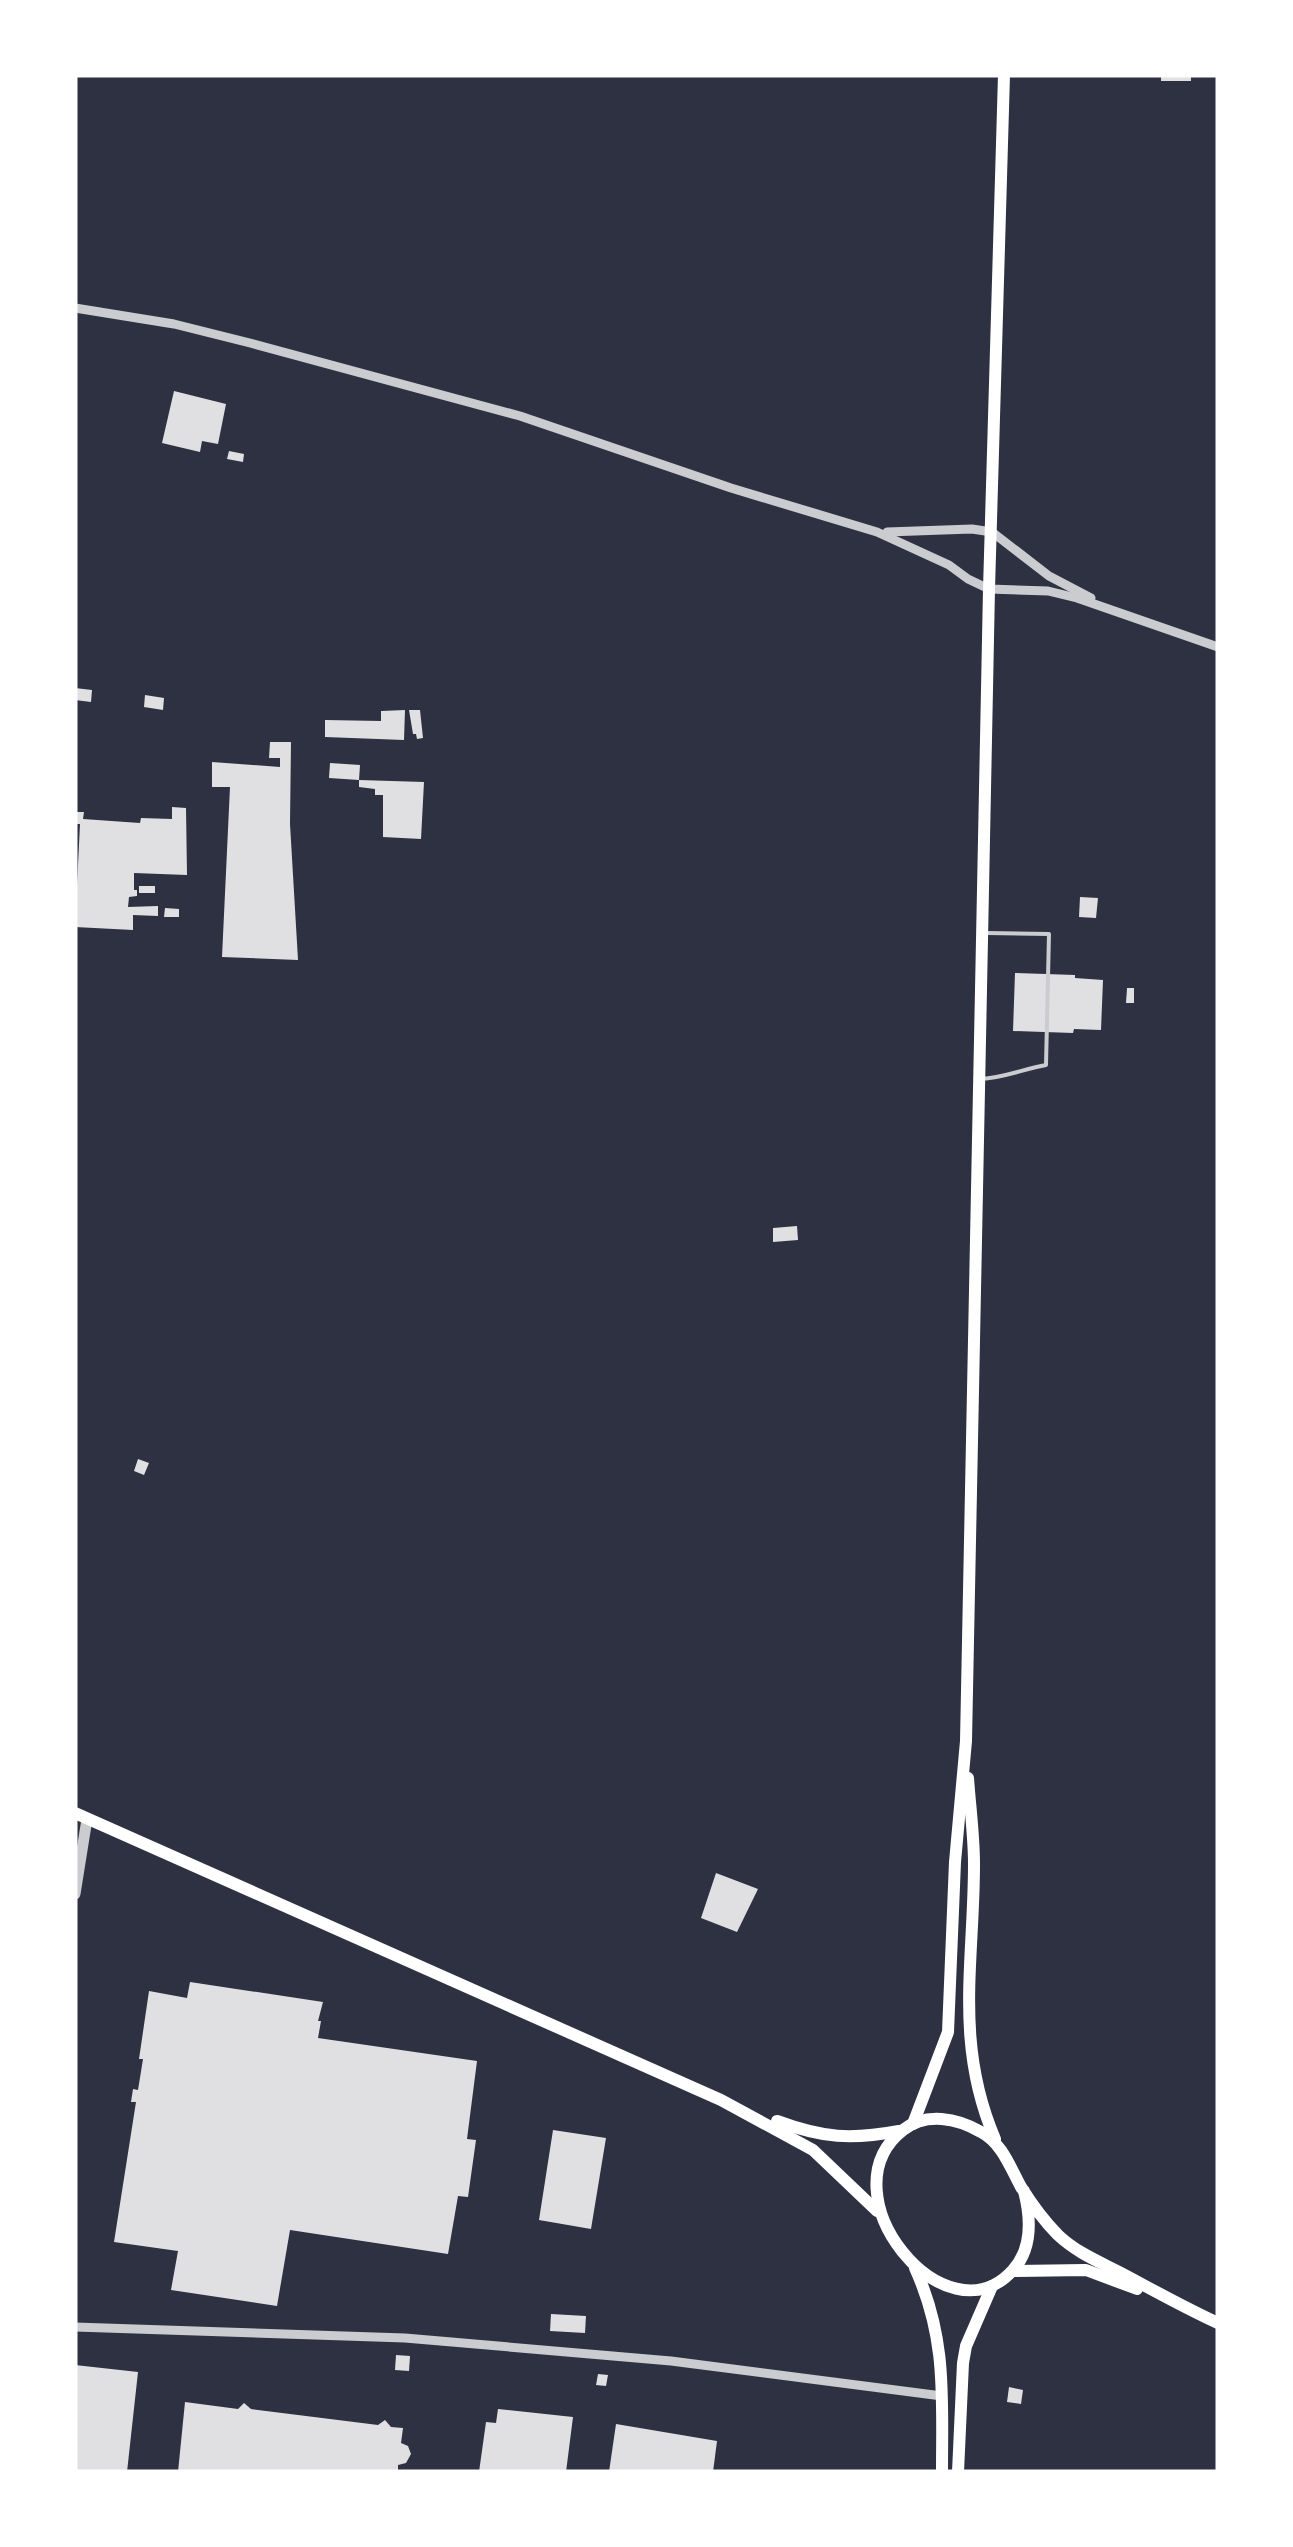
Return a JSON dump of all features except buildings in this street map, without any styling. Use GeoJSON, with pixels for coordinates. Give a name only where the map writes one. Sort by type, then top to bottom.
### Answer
{"type":"FeatureCollection","features":[{"type":"Feature","properties":{"kind":"main road"},"geometry":{"type":"LineString","coordinates":[[996,75],[1002,115]]}},
{"type":"Feature","properties":{"kind":"main road"},"geometry":{"type":"LineString","coordinates":[[877,2211],[875,2193],[885,2150],[907,2127],[948,2032],[955,1862],[966,1741],[989,589],[1004,75]]}},
{"type":"Feature","properties":{"kind":"main road"},"geometry":{"type":"LineString","coordinates":[[966,1741],[974,1861],[969,2042],[978,2092],[998,2146],[1047,2222],[1073,2247],[1218,2323]]}},
{"type":"Feature","properties":{"kind":"main road"},"geometry":{"type":"LineString","coordinates":[[81,1816],[721,2100],[804,2144],[877,2211],[914,2266],[926,2293],[938,2332],[942,2472]]}},
{"type":"Feature","properties":{"kind":"main road"},"geometry":{"type":"LineString","coordinates":[[721,2100],[822,2136],[849,2138],[939,2118],[980,2131],[998,2146]]}},
{"type":"Feature","properties":{"kind":"main road"},"geometry":{"type":"LineString","coordinates":[[914,2266],[956,2290],[992,2286],[1013,2271],[1025,2250],[1030,2226],[1024,2191]]}},
{"type":"Feature","properties":{"kind":"main road"},"geometry":{"type":"LineString","coordinates":[[1013,2271],[1086,2270],[1166,2299]]}},
{"type":"Feature","properties":{"kind":"main road"},"geometry":{"type":"LineString","coordinates":[[958,2472],[962,2364],[992,2286]]}},
{"type":"Feature","properties":{"kind":"street"},"geometry":{"type":"LineString","coordinates":[[75,308],[174,324],[520,416],[730,488],[878,532],[949,565],[989,589],[1048,591],[1112,608],[1218,647]]}},
{"type":"Feature","properties":{"kind":"street"},"geometry":{"type":"LineString","coordinates":[[878,532],[992,532],[1049,576],[1112,608]]}},
{"type":"Feature","properties":{"kind":"street"},"geometry":{"type":"LineString","coordinates":[[75,1894],[81,1816]]}},
{"type":"Feature","properties":{"kind":"street"},"geometry":{"type":"LineString","coordinates":[[75,2327],[424,2340],[671,2361],[942,2396]]}},
{"type":"Feature","properties":{"kind":"lane"},"geometry":{"type":"LineString","coordinates":[[980,1079],[1046,1065],[1049,934],[983,932]]}}]}
